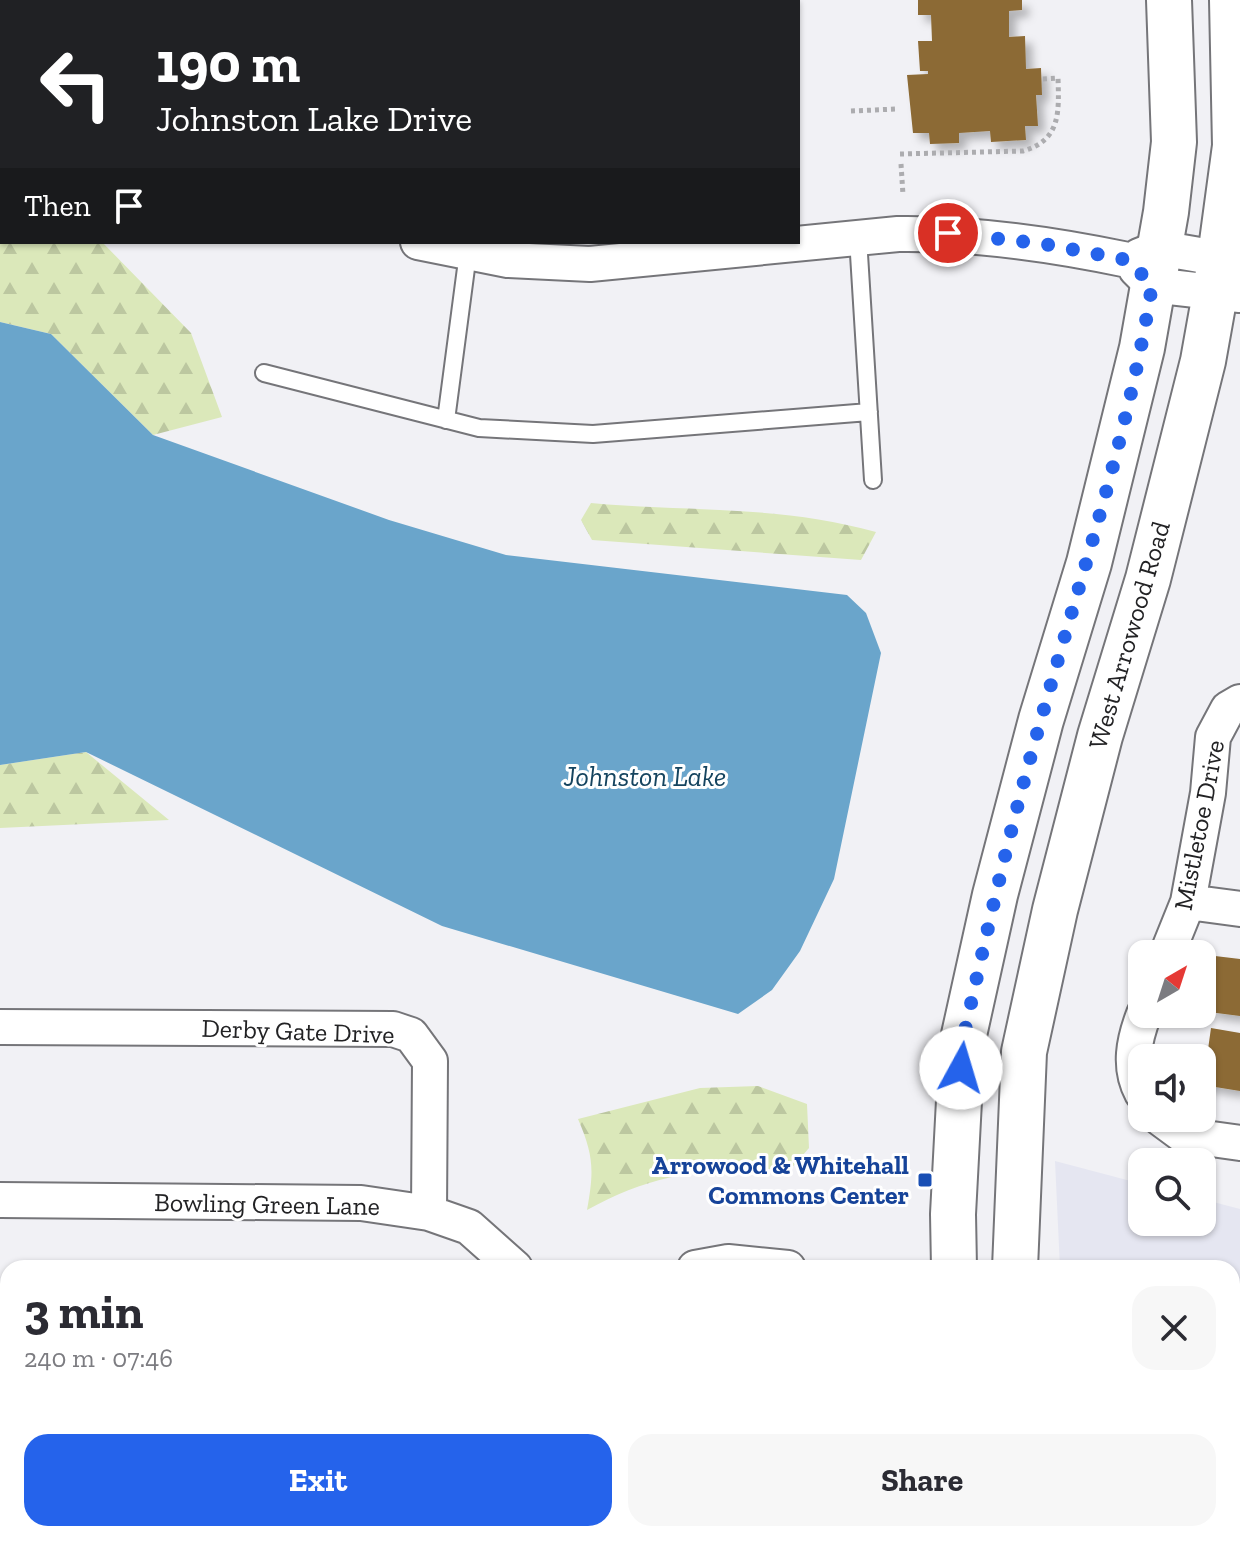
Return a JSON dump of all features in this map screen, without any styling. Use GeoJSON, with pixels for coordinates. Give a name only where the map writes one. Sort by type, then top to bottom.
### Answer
{"type":"FeatureCollection","features":[{"type":"Feature","properties":{"kind":"main road"},"geometry":{"type":"LineString","coordinates":[[954,1260],[953,1214],[962,1044],[1025,778],[1089,563],[1142,348],[1146,264],[1174,142],[1174,64],[1169,0]]}},
{"type":"Feature","properties":{"kind":"main road","name":"West Arrowood Road"},"geometry":{"type":"LineString","coordinates":[[1015,1260],[1024,1052],[1055,910],[1100,736],[1148,579],[1203,361],[1229,278],[1235,146],[1232,0]]}},
{"type":"Feature","properties":{"kind":"street"},"geometry":{"type":"LineString","coordinates":[[800,244],[948,233],[1044,244],[1229,278]]}},
{"type":"Feature","properties":{"kind":"street"},"geometry":{"type":"LineString","coordinates":[[438,244],[468,247],[508,260],[590,264],[796,244]]}},
{"type":"Feature","properties":{"kind":"street","name":"Mistletoe Drive"},"geometry":{"type":"LineString","coordinates":[[1173,940],[1188,902],[1208,793],[1213,737],[1228,709],[1240,702]]}},
{"type":"Feature","properties":{"kind":"street"},"geometry":{"type":"LineString","coordinates":[[1188,902],[1240,909]]}},
{"type":"Feature","properties":{"kind":"street","name":"Derby Gate Drive"},"geometry":{"type":"LineString","coordinates":[[0,1027],[393,1029],[411,1035],[430,1061],[429,1213]]}},
{"type":"Feature","properties":{"kind":"street"},"geometry":{"type":"LineString","coordinates":[[1179,1132],[1240,1143]]}},
{"type":"Feature","properties":{"kind":"street","name":"Bowling Green Lane"},"geometry":{"type":"LineString","coordinates":[[0,1200],[361,1203],[429,1213],[469,1227],[506,1260]]}},
{"type":"Feature","properties":{"kind":"lane"},"geometry":{"type":"LineString","coordinates":[[858,238],[873,480]]}},
{"type":"Feature","properties":{"kind":"lane"},"geometry":{"type":"LineString","coordinates":[[446,420],[468,247]]}},
{"type":"Feature","properties":{"kind":"lane"},"geometry":{"type":"LineString","coordinates":[[264,373],[479,428],[593,434],[869,412]]}},
{"type":"Feature","properties":{"kind":"path"},"geometry":{"type":"LineString","coordinates":[[900,154],[1023,151],[1037,147],[1050,136],[1059,111],[1058,78],[1041,79]]}},
{"type":"Feature","properties":{"kind":"path"},"geometry":{"type":"LineString","coordinates":[[851,111],[897,109]]}},
{"type":"Feature","properties":{"kind":"path"},"geometry":{"type":"LineString","coordinates":[[901,164],[903,195]]}},
{"type":"Feature","properties":{"kind":"shaded area"},"geometry":{"type":"Polygon","coordinates":[[[1055,1161],[1128,1180],[1128,1236],[1216,1236],[1216,1203],[1240,1209],[1240,1260],[1060,1260],[1055,1161]]]}},
{"type":"Feature","properties":{"kind":"green space"},"geometry":{"type":"Polygon","coordinates":[[[0,244],[104,244],[191,333],[222,417],[153,435],[51,334],[0,322],[0,244]]]}},
{"type":"Feature","properties":{"kind":"green space"},"geometry":{"type":"Polygon","coordinates":[[[591,503],[769,513],[840,523],[876,532],[861,560],[592,540],[581,520],[591,503]]]}},
{"type":"Feature","properties":{"kind":"green space"},"geometry":{"type":"Polygon","coordinates":[[[86,752],[169,820],[0,828],[0,765],[86,752]]]}},
{"type":"Feature","properties":{"kind":"green space"},"geometry":{"type":"Polygon","coordinates":[[[758,1086],[807,1104],[809,1148],[790,1170],[735,1169],[685,1174],[637,1187],[587,1210],[591,1164],[578,1119],[700,1088],[758,1086]]]}},
{"type":"Feature","properties":{"kind":"water","name":"Johnston Lake"},"geometry":{"type":"Polygon","coordinates":[[[0,322],[51,334],[153,435],[389,520],[506,555],[847,595],[866,613],[881,653],[834,879],[800,951],[772,990],[738,1014],[442,926],[86,752],[0,765],[0,322]]]}},
{"type":"Feature","properties":{"kind":"building"},"geometry":{"type":"Polygon","coordinates":[[[918,0],[1022,0],[1022,10],[1009,11],[1009,37],[1025,36],[1026,69],[1041,68],[1042,95],[1036,95],[1038,126],[1025,126],[1026,140],[991,142],[990,131],[959,133],[959,143],[930,144],[929,133],[913,133],[907,75],[928,74],[928,71],[920,71],[918,41],[932,41],[931,15],[918,15],[918,0]]]}},
{"type":"Feature","properties":{"kind":"building"},"geometry":{"type":"Polygon","coordinates":[[[1216,956],[1240,959],[1240,1016],[1216,1013],[1216,956]]]}},
{"type":"Feature","properties":{"kind":"building"},"geometry":{"type":"Polygon","coordinates":[[[1211,1028],[1240,1033],[1240,1091],[1216,1087],[1216,1044],[1209,1044],[1211,1028]]]}},
{"type":"Feature","properties":{"kind":"place","name":"Arrowood & Whitehall Commons Center"},"geometry":{"type":"Point","coordinates":[925,1180]}},
{"type":"Feature","properties":{"kind":"route"},"geometry":{"type":"LineString","coordinates":[[948,233],[1044,244],[1128,260],[1152,285],[1142,348],[1089,563],[1041,720],[995,895],[962,1044],[961,1068]]}}]}
